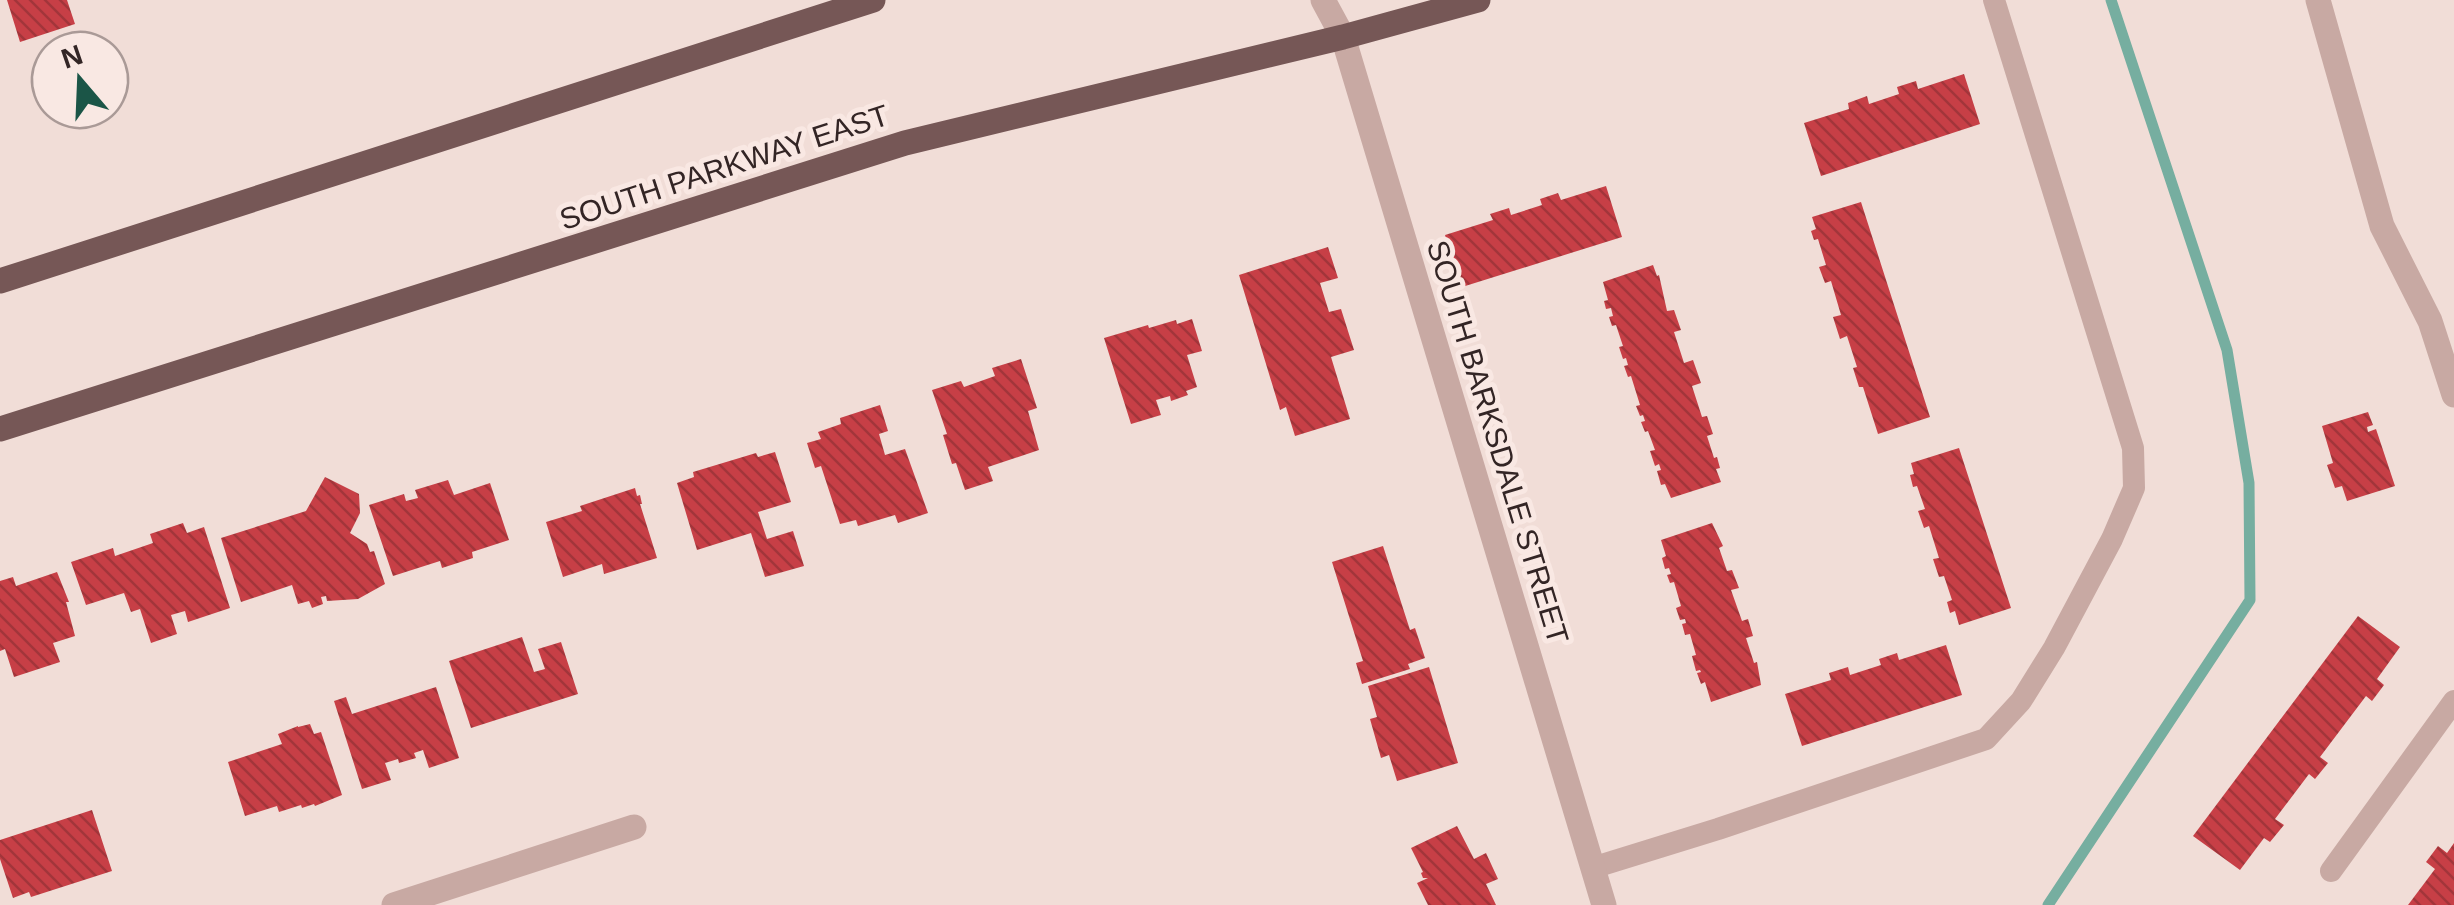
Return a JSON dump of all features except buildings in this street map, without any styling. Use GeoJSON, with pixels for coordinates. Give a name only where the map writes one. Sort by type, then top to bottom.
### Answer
{"type":"FeatureCollection","features":[{"type":"Feature","properties":{"kind":"main road"},"geometry":{"type":"LineString","coordinates":[[0,281],[873,0]]}},
{"type":"Feature","properties":{"kind":"main road","name":"SOUTH PARKWAY EAST"},"geometry":{"type":"LineString","coordinates":[[0,429],[905,143],[1343,37],[1478,0]]}},
{"type":"Feature","properties":{"kind":"street","name":"SOUTH BARKSDALE STREET"},"geometry":{"type":"LineString","coordinates":[[1323,0],[1343,37],[1604,905]]}},
{"type":"Feature","properties":{"kind":"street"},"geometry":{"type":"LineString","coordinates":[[2318,0],[2382,226],[2430,321],[2454,395]]}},
{"type":"Feature","properties":{"kind":"street"},"geometry":{"type":"LineString","coordinates":[[394,905],[634,826]]}},
{"type":"Feature","properties":{"kind":"lane"},"geometry":{"type":"LineString","coordinates":[[1592,868],[1986,739],[2021,702],[2112,540],[2134,488],[2134,448],[1994,0]]}},
{"type":"Feature","properties":{"kind":"lane"},"geometry":{"type":"LineString","coordinates":[[2331,871],[2454,702]]}},
{"type":"Feature","properties":{"kind":"waterway"},"geometry":{"type":"LineString","coordinates":[[2048,905],[2250,600],[2249,483],[2227,350],[2111,0]]}}]}
